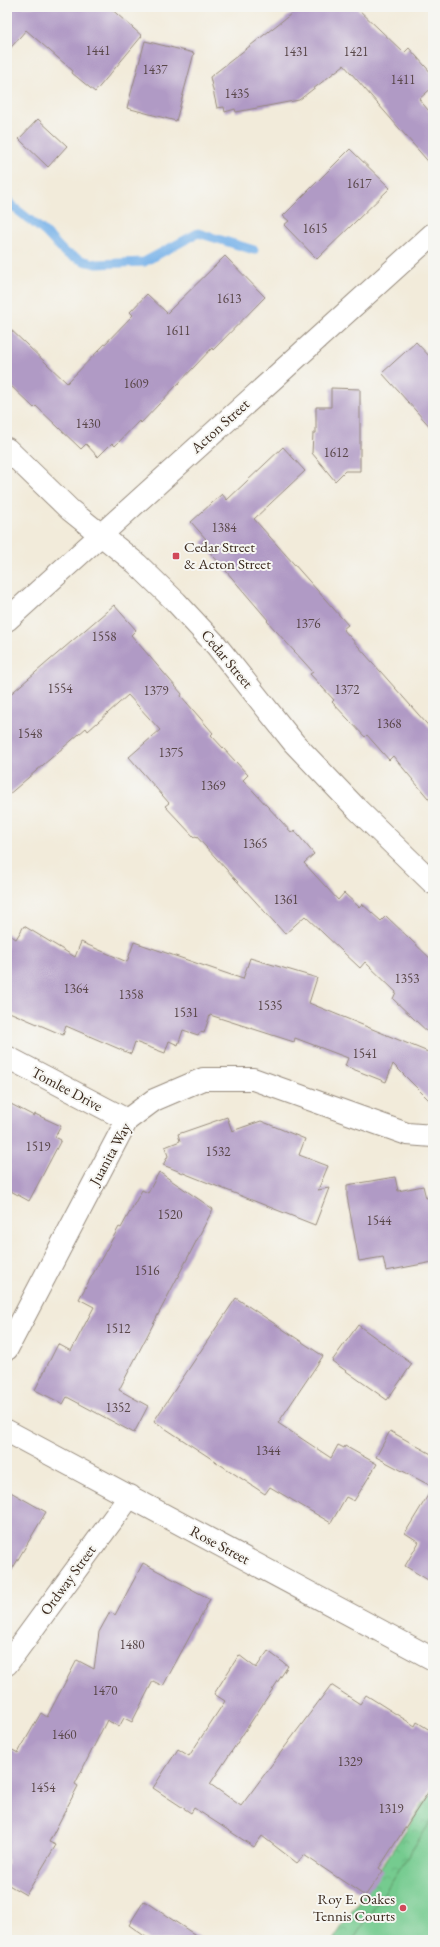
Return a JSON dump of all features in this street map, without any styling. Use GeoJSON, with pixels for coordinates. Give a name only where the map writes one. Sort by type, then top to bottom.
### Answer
{"type":"FeatureCollection","features":[{"type":"Feature","properties":{"kind":"street","name":"Acton Street"},"geometry":{"type":"LineString","coordinates":[[7,620],[433,234]]}},
{"type":"Feature","properties":{"kind":"street","name":"Cedar Street"},"geometry":{"type":"LineString","coordinates":[[7,449],[70,510],[137,564],[176,602],[216,645],[294,743],[357,810],[431,878]]}},
{"type":"Feature","properties":{"kind":"street","name":"Tomlee Drive"},"geometry":{"type":"LineString","coordinates":[[7,1057],[127,1120]]}},
{"type":"Feature","properties":{"kind":"street","name":"Juanita Way"},"geometry":{"type":"LineString","coordinates":[[7,1349],[127,1120],[154,1100],[203,1079],[253,1079],[407,1134],[433,1136]]}},
{"type":"Feature","properties":{"kind":"street","name":"Rose Street"},"geometry":{"type":"LineString","coordinates":[[7,1430],[433,1659]]}},
{"type":"Feature","properties":{"kind":"street","name":"Ordway Street"},"geometry":{"type":"LineString","coordinates":[[7,1664],[130,1496]]}},
{"type":"Feature","properties":{"kind":"green space","name":"Roy E. Oakes Tennis Courts"},"geometry":{"type":"Polygon","coordinates":[[[433,1789],[433,1940],[333,1940],[433,1789]]]}},
{"type":"Feature","properties":{"kind":"green space","name":"Roy E. Oakes Tennis Courts"},"geometry":{"type":"Polygon","coordinates":[[[433,1818],[433,1940],[353,1940],[433,1818]]]}},
{"type":"Feature","properties":{"kind":"building"},"geometry":{"type":"Polygon","coordinates":[[[7,7],[109,7],[142,36],[95,92],[72,73],[73,71],[26,30],[7,52],[7,7]]]}},
{"type":"Feature","properties":{"kind":"building"},"geometry":{"type":"Polygon","coordinates":[[[300,7],[356,7],[404,53],[409,48],[433,75],[433,87],[419,99],[433,116],[433,167],[344,65],[299,100],[236,112],[235,109],[225,112],[224,107],[217,108],[210,77],[300,7]]]}},
{"type":"Feature","properties":{"kind":"building"},"geometry":{"type":"Polygon","coordinates":[[[145,41],[194,53],[176,121],[127,108],[145,41]]]}},
{"type":"Feature","properties":{"kind":"building"},"geometry":{"type":"Polygon","coordinates":[[[38,119],[67,146],[48,167],[19,139],[38,119]]]}},
{"type":"Feature","properties":{"kind":"building"},"geometry":{"type":"Polygon","coordinates":[[[350,149],[390,188],[317,259],[284,225],[289,221],[283,216],[350,149]]]}},
{"type":"Feature","properties":{"kind":"building"},"geometry":{"type":"Polygon","coordinates":[[[225,256],[265,297],[213,350],[212,348],[141,423],[139,421],[115,446],[112,443],[98,457],[86,444],[81,449],[36,406],[34,408],[7,382],[7,326],[67,383],[133,315],[130,312],[147,294],[167,313],[225,256]]]}},
{"type":"Feature","properties":{"kind":"building"},"geometry":{"type":"Polygon","coordinates":[[[416,342],[433,360],[433,430],[382,373],[416,342]]]}},
{"type":"Feature","properties":{"kind":"building"},"geometry":{"type":"Polygon","coordinates":[[[331,388],[360,389],[360,471],[345,471],[335,481],[312,453],[313,433],[316,433],[316,407],[331,407],[331,388]]]}},
{"type":"Feature","properties":{"kind":"building"},"geometry":{"type":"Polygon","coordinates":[[[283,447],[305,471],[254,519],[348,625],[343,629],[433,731],[433,804],[393,756],[389,760],[367,735],[365,737],[332,702],[334,700],[310,674],[313,672],[267,621],[268,620],[208,550],[202,542],[206,539],[191,522],[222,494],[227,500],[283,447]]]}},
{"type":"Feature","properties":{"kind":"building"},"geometry":{"type":"Polygon","coordinates":[[[114,605],[136,630],[131,635],[182,694],[181,696],[213,733],[211,735],[248,775],[243,780],[292,833],[294,830],[314,854],[304,863],[338,900],[344,893],[359,907],[362,904],[381,921],[386,916],[433,961],[433,1037],[393,999],[396,992],[365,962],[360,968],[305,916],[285,934],[196,836],[194,837],[165,806],[169,803],[129,757],[160,730],[128,695],[88,731],[86,728],[7,796],[7,697],[114,605]]]}},
{"type":"Feature","properties":{"kind":"building"},"geometry":{"type":"Polygon","coordinates":[[[24,926],[75,957],[81,942],[127,962],[134,942],[243,979],[250,958],[317,978],[309,1003],[433,1054],[433,1104],[393,1064],[386,1082],[345,1066],[348,1058],[295,1038],[294,1042],[210,1015],[204,1033],[200,1032],[198,1035],[183,1030],[178,1045],[169,1041],[165,1053],[135,1042],[131,1054],[66,1026],[63,1035],[7,1011],[7,933],[16,939],[24,926]]]}},
{"type":"Feature","properties":{"kind":"building"},"geometry":{"type":"Polygon","coordinates":[[[7,1102],[34,1116],[35,1114],[61,1126],[55,1137],[61,1140],[29,1201],[7,1189],[7,1102]]]}},
{"type":"Feature","properties":{"kind":"building"},"geometry":{"type":"Polygon","coordinates":[[[227,1117],[232,1131],[261,1121],[305,1139],[299,1155],[328,1166],[318,1190],[329,1188],[315,1225],[163,1165],[168,1156],[165,1147],[180,1141],[178,1134],[227,1117]]]}},
{"type":"Feature","properties":{"kind":"building"},"geometry":{"type":"Polygon","coordinates":[[[159,1172],[213,1209],[119,1390],[148,1406],[134,1433],[67,1397],[63,1404],[35,1390],[58,1344],[71,1351],[94,1307],[79,1299],[119,1227],[121,1228],[142,1190],[148,1193],[159,1172]]]}},
{"type":"Feature","properties":{"kind":"building"},"geometry":{"type":"Polygon","coordinates":[[[395,1177],[398,1191],[423,1186],[426,1198],[433,1196],[433,1262],[386,1271],[383,1257],[359,1261],[347,1196],[347,1185],[395,1177]]]}},
{"type":"Feature","properties":{"kind":"building"},"geometry":{"type":"Polygon","coordinates":[[[236,1298],[323,1356],[278,1423],[331,1458],[338,1445],[344,1448],[345,1446],[377,1464],[354,1501],[346,1497],[331,1523],[270,1487],[265,1494],[154,1421],[236,1298]]]}},
{"type":"Feature","properties":{"kind":"building"},"geometry":{"type":"Polygon","coordinates":[[[358,1325],[412,1364],[387,1400],[332,1361],[358,1325]]]}},
{"type":"Feature","properties":{"kind":"building"},"geometry":{"type":"Polygon","coordinates":[[[390,1431],[433,1455],[433,1487],[376,1457],[390,1431]]]}},
{"type":"Feature","properties":{"kind":"building"},"geometry":{"type":"Polygon","coordinates":[[[433,1487],[433,1583],[405,1566],[419,1542],[405,1533],[433,1487]]]}},
{"type":"Feature","properties":{"kind":"building"},"geometry":{"type":"Polygon","coordinates":[[[7,1490],[46,1512],[7,1578],[7,1490]]]}},
{"type":"Feature","properties":{"kind":"building"},"geometry":{"type":"Polygon","coordinates":[[[143,1563],[210,1599],[163,1686],[153,1681],[132,1722],[124,1718],[119,1727],[107,1720],[75,1784],[78,1786],[49,1842],[56,1845],[26,1895],[7,1884],[7,1747],[18,1753],[41,1713],[47,1717],[77,1660],[94,1669],[99,1632],[110,1612],[115,1615],[143,1563]]]}},
{"type":"Feature","properties":{"kind":"building"},"geometry":{"type":"Polygon","coordinates":[[[268,1651],[288,1666],[210,1784],[241,1806],[331,1685],[360,1704],[366,1695],[415,1726],[417,1722],[433,1732],[433,1785],[379,1868],[383,1871],[365,1896],[304,1855],[297,1863],[262,1836],[254,1847],[194,1808],[191,1813],[153,1788],[178,1749],[189,1756],[225,1701],[214,1694],[239,1655],[256,1668],[268,1651]]]}},
{"type":"Feature","properties":{"kind":"building"},"geometry":{"type":"Polygon","coordinates":[[[144,1901],[203,1940],[150,1940],[129,1925],[144,1901]]]}},
{"type":"Feature","properties":{"kind":"waterway"},"geometry":{"type":"LineString","coordinates":[[7,199],[11,205],[45,232],[65,253],[84,261],[97,264],[144,262],[198,233],[254,250]]}},
{"type":"Feature","properties":{"kind":"place","name":"Cedar Street & Acton Street"},"geometry":{"type":"Point","coordinates":[176,556]}},
{"type":"Feature","properties":{"kind":"place","name":"Roy E. Oakes Tennis Courts"},"geometry":{"type":"Point","coordinates":[403,1908]}}]}
